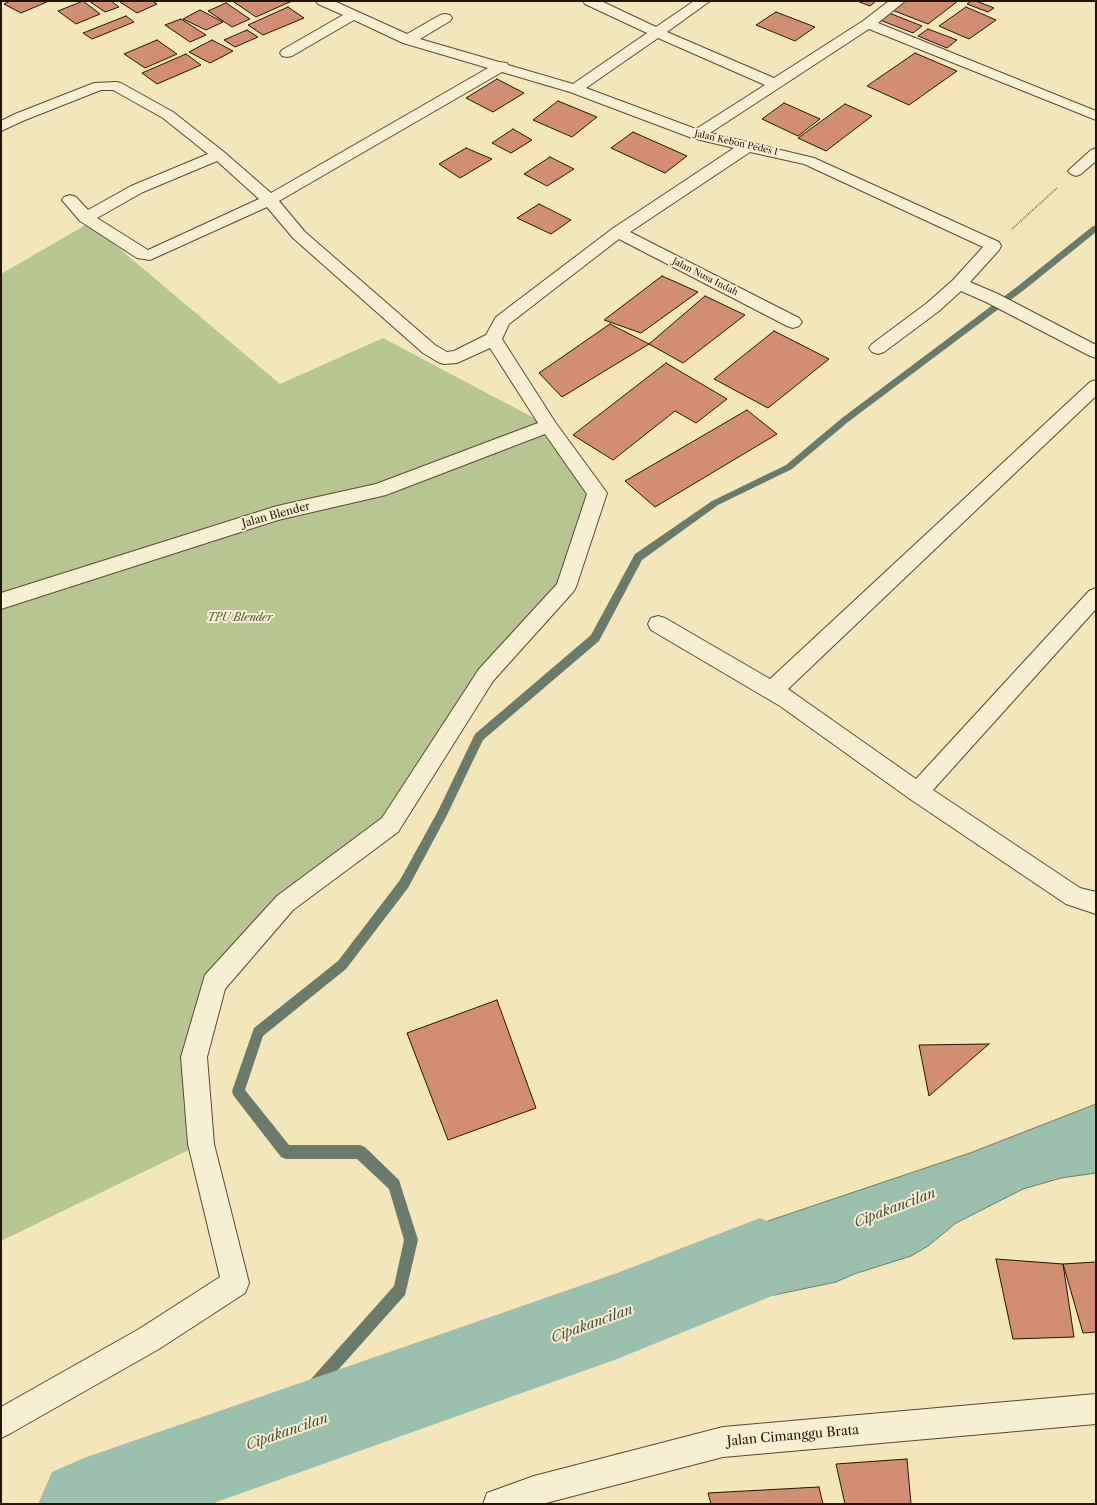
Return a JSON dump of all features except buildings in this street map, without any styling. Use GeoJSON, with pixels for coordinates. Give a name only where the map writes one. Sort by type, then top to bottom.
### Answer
{"type":"FeatureCollection","features":[{"type":"Feature","properties":{"kind":"street","name":"Jalan Kebon Pedes I"},"geometry":{"type":"LineString","coordinates":[[323,1],[408,40],[502,66],[574,89],[697,135],[809,161],[993,246]]}},
{"type":"Feature","properties":{"kind":"street"},"geometry":{"type":"LineString","coordinates":[[590,1],[656,32],[775,84]]}},
{"type":"Feature","properties":{"kind":"street"},"geometry":{"type":"LineString","coordinates":[[574,89],[703,1]]}},
{"type":"Feature","properties":{"kind":"street"},"geometry":{"type":"LineString","coordinates":[[697,135],[868,24],[898,1]]}},
{"type":"Feature","properties":{"kind":"street"},"geometry":{"type":"LineString","coordinates":[[287,53],[354,15]]}},
{"type":"Feature","properties":{"kind":"street"},"geometry":{"type":"LineString","coordinates":[[408,40],[445,18]]}},
{"type":"Feature","properties":{"kind":"street"},"geometry":{"type":"LineString","coordinates":[[868,24],[1096,116]]}},
{"type":"Feature","properties":{"kind":"street"},"geometry":{"type":"LineString","coordinates":[[70,200],[86,218],[143,254],[150,255],[270,200],[502,66]]}},
{"type":"Feature","properties":{"kind":"street"},"geometry":{"type":"LineString","coordinates":[[1,127],[20,117],[98,86],[116,86],[168,115],[218,155],[270,200],[299,235],[429,349],[444,358],[457,357],[493,339],[502,321],[618,232],[748,146]]}},
{"type":"Feature","properties":{"kind":"street"},"geometry":{"type":"LineString","coordinates":[[1076,171],[1096,153]]}},
{"type":"Feature","properties":{"kind":"street"},"geometry":{"type":"LineString","coordinates":[[86,218],[137,189],[218,155]]}},
{"type":"Feature","properties":{"kind":"street","name":"Jalan Nusa Indah"},"geometry":{"type":"LineString","coordinates":[[618,232],[793,322]]}},
{"type":"Feature","properties":{"kind":"street"},"geometry":{"type":"LineString","coordinates":[[878,348],[933,307],[959,284],[993,246]]}},
{"type":"Feature","properties":{"kind":"street"},"geometry":{"type":"LineString","coordinates":[[959,284],[992,298],[1096,352]]}},
{"type":"Feature","properties":{"kind":"street"},"geometry":{"type":"LineString","coordinates":[[1,1423],[149,1339],[235,1282],[201,1144],[194,1057],[214,983],[285,903],[390,825],[486,675],[566,587],[597,493],[549,426],[493,339]]}},
{"type":"Feature","properties":{"kind":"street"},"geometry":{"type":"LineString","coordinates":[[772,690],[1096,386]]}},
{"type":"Feature","properties":{"kind":"street","name":"Jalan Blender"},"geometry":{"type":"LineString","coordinates":[[1,601],[277,513],[379,490],[549,426]]}},
{"type":"Feature","properties":{"kind":"street"},"geometry":{"type":"LineString","coordinates":[[918,792],[1096,596]]}},
{"type":"Feature","properties":{"kind":"street"},"geometry":{"type":"LineString","coordinates":[[658,624],[772,690],[918,792],[1074,897],[1096,902]]}},
{"type":"Feature","properties":{"kind":"street","name":"Jalan Cimanggu Brata"},"geometry":{"type":"LineString","coordinates":[[498,1504],[534,1491],[723,1442],[1096,1409]]}},
{"type":"Feature","properties":{"kind":"path"},"geometry":{"type":"LineString","coordinates":[[993,246],[1076,171]]}},
{"type":"Feature","properties":{"kind":"green space","name":"TPU Blender"},"geometry":{"type":"Polygon","coordinates":[[[89,223],[280,384],[383,338],[549,426],[597,493],[566,587],[486,675],[390,825],[285,903],[214,983],[194,1057],[201,1144],[1,1241],[1,274],[89,223]]]}},
{"type":"Feature","properties":{"kind":"water"},"geometry":{"type":"Polygon","coordinates":[[[1096,1104],[1096,1173],[1061,1178],[1023,1189],[956,1223],[928,1246],[911,1256],[854,1274],[836,1282],[688,1313],[655,1259],[970,1153],[1096,1104]]]}},
{"type":"Feature","properties":{"kind":"waterway"},"geometry":{"type":"LineString","coordinates":[[266,1440],[400,1290],[411,1240],[394,1185],[360,1152],[286,1152],[238,1091],[258,1032],[342,965],[404,884],[442,814],[479,737],[595,638],[638,557],[715,503],[789,467],[845,420],[1021,288],[1096,228]]}},
{"type":"Feature","properties":{"kind":"waterway","name":"Cipakancilan"},"geometry":{"type":"LineString","coordinates":[[84,1504],[617,1316],[760,1260]]}}]}
